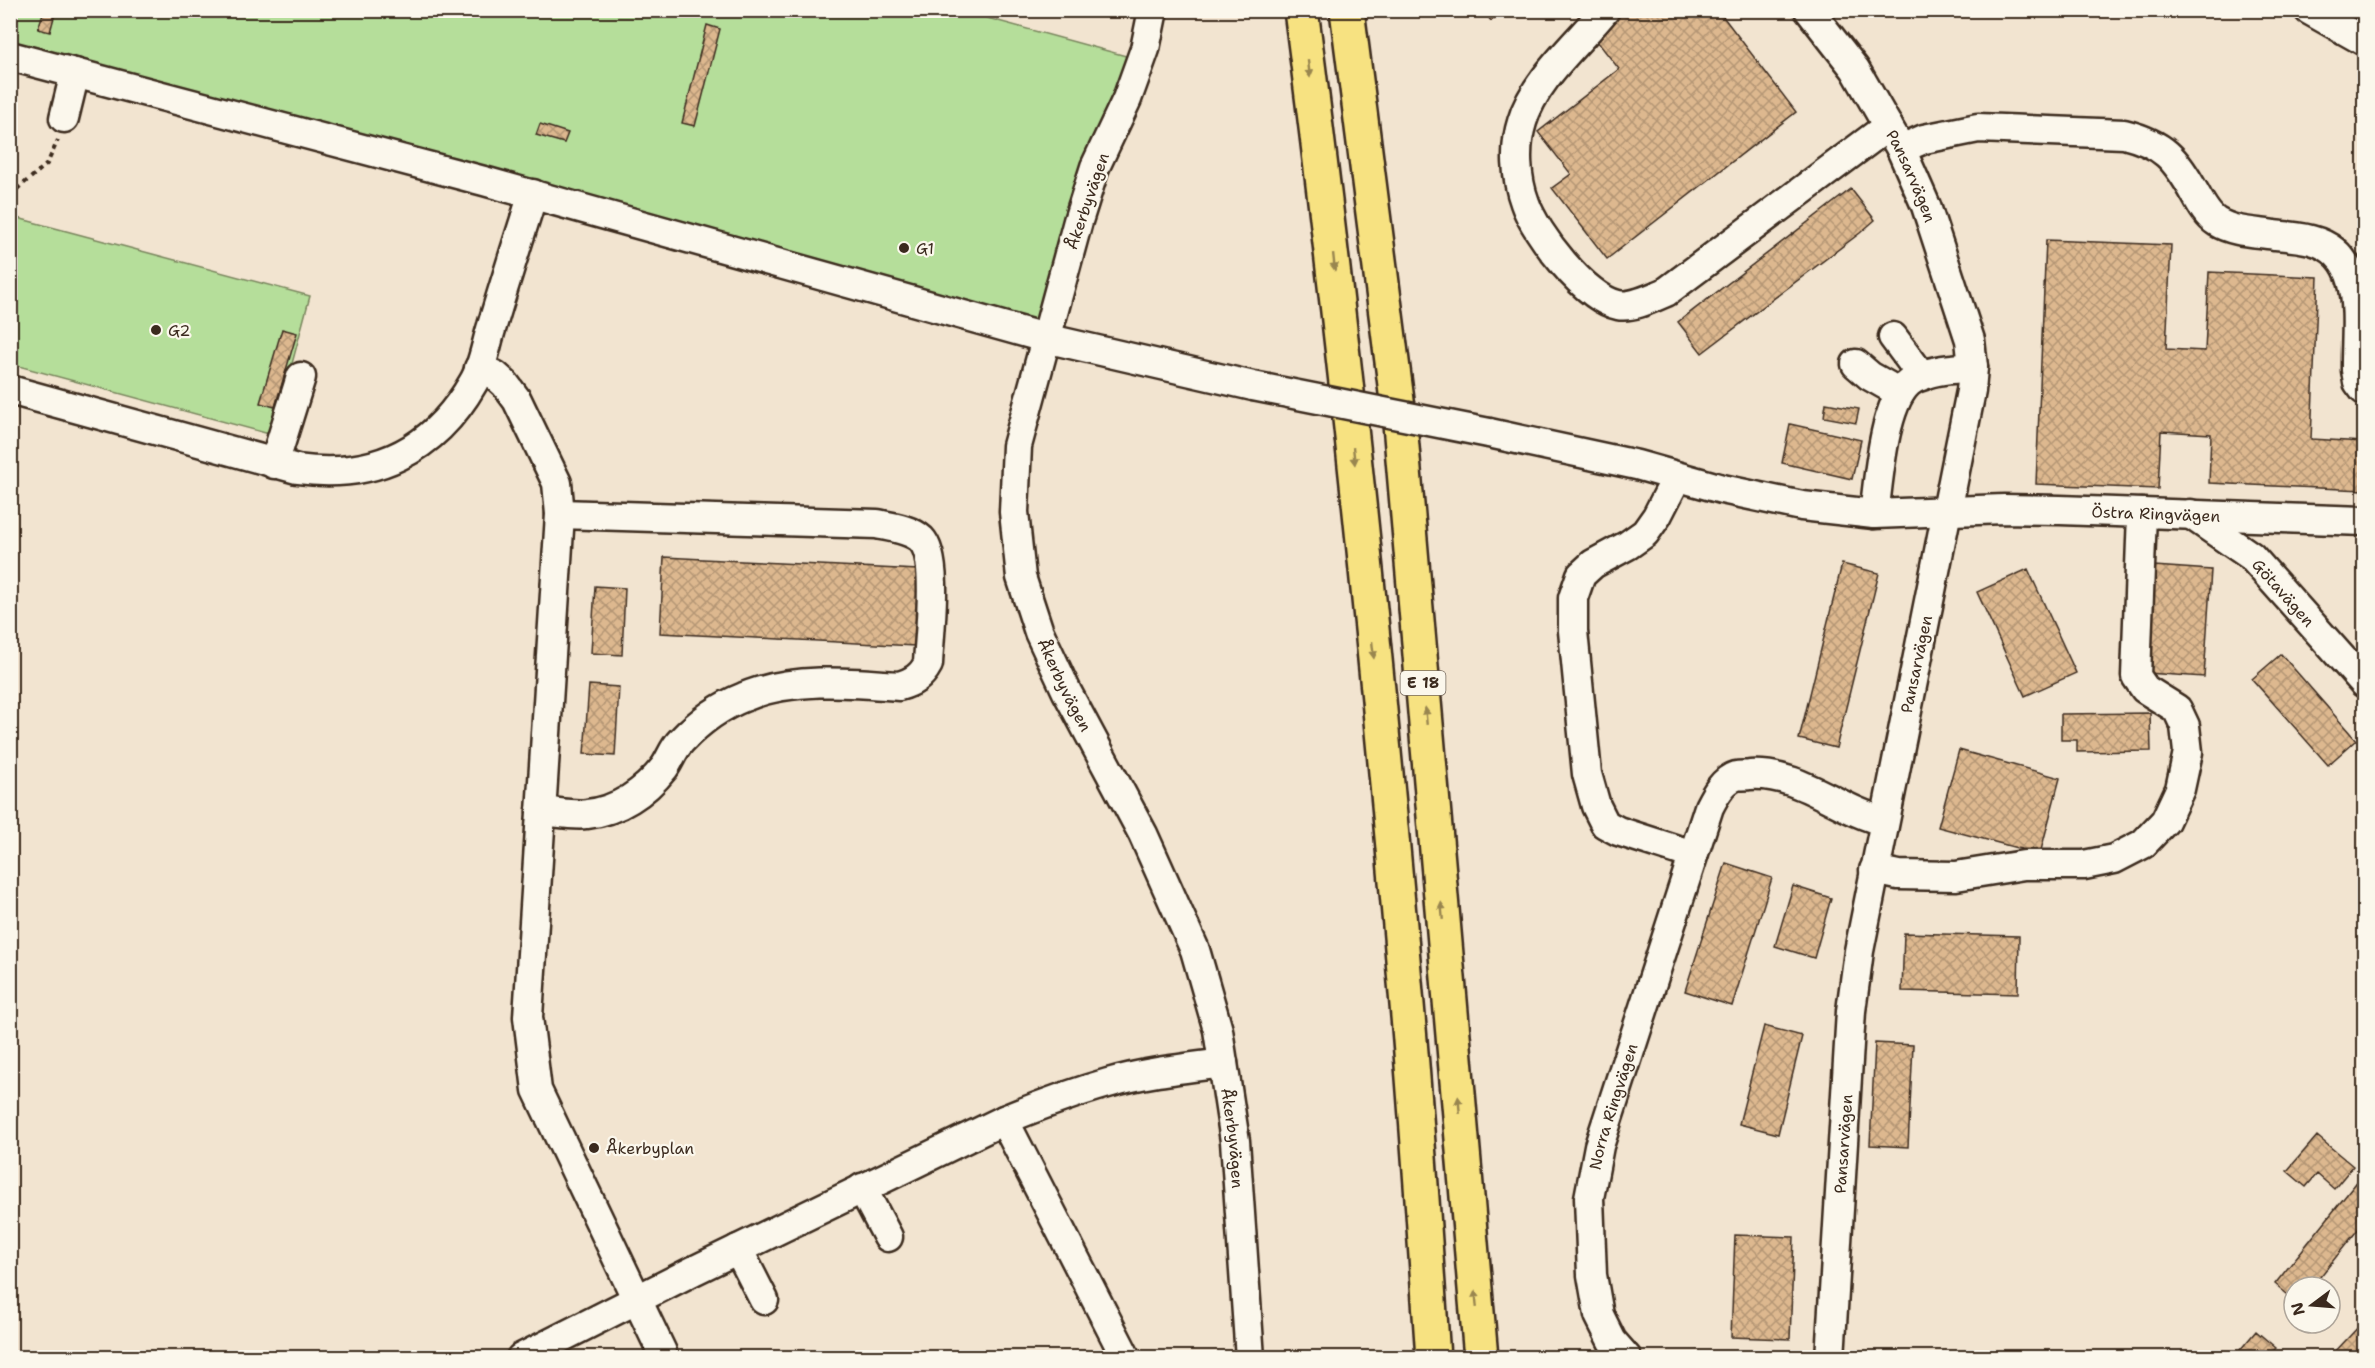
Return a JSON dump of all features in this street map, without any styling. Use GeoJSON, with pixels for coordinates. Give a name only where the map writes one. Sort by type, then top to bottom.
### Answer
{"type":"FeatureCollection","features":[{"type":"Feature","properties":{"kind":"highway","name":"E 18"},"geometry":{"type":"LineString","coordinates":[[1301,10],[1332,251],[1370,610],[1404,973],[1433,1358]]}},
{"type":"Feature","properties":{"kind":"highway","name":"E 18"},"geometry":{"type":"LineString","coordinates":[[1347,10],[1400,424],[1481,1358]]}},
{"type":"Feature","properties":{"kind":"lane","name":"Åkerbyvägen"},"geometry":{"type":"LineString","coordinates":[[1153,10],[1145,49],[1095,167],[1078,221],[1017,446],[1014,512],[1021,577],[1044,642],[1067,692],[1143,834],[1195,950],[1218,1030],[1234,1141],[1250,1358]]}},
{"type":"Feature","properties":{"kind":"lane"},"geometry":{"type":"LineString","coordinates":[[1605,10],[1531,98],[1521,123],[1517,148],[1525,204],[1542,234],[1573,275],[1598,297],[1619,306],[1646,300],[1665,292],[1895,137],[1924,139],[1978,128],[2124,134],[2148,140],[2177,163],[2202,205],[2215,221],[2234,229],[2312,240],[2337,253],[2350,271],[2355,289],[2356,370],[2358,382],[2364,390]]}},
{"type":"Feature","properties":{"kind":"lane","name":"Pansarvägen"},"geometry":{"type":"LineString","coordinates":[[1809,10],[1855,69],[1895,137],[1926,206],[1970,340],[1973,367],[1971,391],[1859,951],[1851,1011],[1830,1358]]}},
{"type":"Feature","properties":{"kind":"lane"},"geometry":{"type":"LineString","coordinates":[[2311,11],[2364,41]]}},
{"type":"Feature","properties":{"kind":"lane","name":"Östra Ringvägen"},"geometry":{"type":"LineString","coordinates":[[10,56],[533,194],[1046,338],[1253,386],[1637,465],[1722,489],[1802,506],[1874,514],[2004,509],[2364,520]]}},
{"type":"Feature","properties":{"kind":"lane"},"geometry":{"type":"LineString","coordinates":[[64,118],[75,73]]}},
{"type":"Feature","properties":{"kind":"lane"},"geometry":{"type":"LineString","coordinates":[[10,390],[274,464],[322,473],[385,464],[410,452],[437,430],[475,381],[533,194]]}},
{"type":"Feature","properties":{"kind":"lane"},"geometry":{"type":"LineString","coordinates":[[1893,337],[1911,384]]}},
{"type":"Feature","properties":{"kind":"lane"},"geometry":{"type":"LineString","coordinates":[[1856,364],[1870,376],[1911,384]]}},
{"type":"Feature","properties":{"kind":"lane"},"geometry":{"type":"LineString","coordinates":[[1874,514],[1890,413],[1911,384],[1934,371],[1973,367]]}},
{"type":"Feature","properties":{"kind":"lane"},"geometry":{"type":"LineString","coordinates":[[479,368],[495,375],[518,400],[557,483],[560,514],[528,1017],[537,1090],[662,1352]]}},
{"type":"Feature","properties":{"kind":"lane"},"geometry":{"type":"LineString","coordinates":[[274,464],[301,377]]}},
{"type":"Feature","properties":{"kind":"lane"},"geometry":{"type":"LineString","coordinates":[[1677,477],[1657,516],[1645,533],[1593,564],[1581,575],[1573,598],[1573,631],[1587,774],[1596,806],[1605,824],[1618,831],[1693,855]]}},
{"type":"Feature","properties":{"kind":"lane"},"geometry":{"type":"LineString","coordinates":[[1874,870],[1898,875],[1956,876],[2024,865],[2084,865],[2114,859],[2143,844],[2164,821],[2180,789],[2188,752],[2185,726],[2177,709],[2145,689],[2136,676],[2142,513]]}},
{"type":"Feature","properties":{"kind":"lane"},"geometry":{"type":"LineString","coordinates":[[541,811],[586,815],[626,802],[646,788],[664,768],[679,743],[686,736],[723,708],[743,697],[766,689],[793,684],[898,686],[912,682],[922,674],[928,664],[932,567],[929,550],[920,538],[906,531],[877,524],[560,514]]}},
{"type":"Feature","properties":{"kind":"lane","name":"Götavägen"},"geometry":{"type":"LineString","coordinates":[[2190,514],[2251,556],[2364,683]]}},
{"type":"Feature","properties":{"kind":"lane","name":"Norra Ringvägen"},"geometry":{"type":"LineString","coordinates":[[1627,1358],[1612,1341],[1599,1315],[1592,1275],[1589,1198],[1599,1146],[1709,807],[1719,789],[1735,776],[1763,774],[1793,780],[1849,810],[1884,821]]}},
{"type":"Feature","properties":{"kind":"lane"},"geometry":{"type":"LineString","coordinates":[[521,1358],[636,1299],[1004,1120],[1048,1102],[1110,1082],[1168,1070],[1223,1063]]}},
{"type":"Feature","properties":{"kind":"lane"},"geometry":{"type":"LineString","coordinates":[[1004,1120],[1126,1358]]}},
{"type":"Feature","properties":{"kind":"lane"},"geometry":{"type":"LineString","coordinates":[[862,1188],[888,1237]]}},
{"type":"Feature","properties":{"kind":"lane"},"geometry":{"type":"LineString","coordinates":[[738,1249],[764,1300]]}},
{"type":"Feature","properties":{"kind":"path"},"geometry":{"type":"LineString","coordinates":[[10,195],[46,164],[55,148],[64,118]]}},
{"type":"Feature","properties":{"kind":"green space","name":"G1"},"geometry":{"type":"Polygon","coordinates":[[[958,10],[1137,59],[1043,332],[11,44],[10,11],[958,10]]]}},
{"type":"Feature","properties":{"kind":"green space","name":"G2"},"geometry":{"type":"Polygon","coordinates":[[[10,216],[310,296],[273,435],[11,364],[10,216]]]}},
{"type":"Feature","properties":{"kind":"building"},"geometry":{"type":"Polygon","coordinates":[[[44,10],[56,10],[50,32],[38,29],[44,10]]]}},
{"type":"Feature","properties":{"kind":"building"},"geometry":{"type":"Polygon","coordinates":[[[1483,10],[1504,10],[1491,21],[1483,10]]]}},
{"type":"Feature","properties":{"kind":"building"},"geometry":{"type":"Polygon","coordinates":[[[1627,10],[1718,10],[1796,112],[1607,259],[1552,188],[1571,174],[1538,132],[1619,69],[1593,36],[1627,10]]]}},
{"type":"Feature","properties":{"kind":"building"},"geometry":{"type":"Polygon","coordinates":[[[707,25],[720,29],[695,126],[682,123],[707,25]]]}},
{"type":"Feature","properties":{"kind":"building"},"geometry":{"type":"Polygon","coordinates":[[[540,124],[568,133],[564,143],[536,135],[540,124]]]}},
{"type":"Feature","properties":{"kind":"building"},"geometry":{"type":"Polygon","coordinates":[[[1851,189],[1875,220],[1702,353],[1678,322],[1851,189]]]}},
{"type":"Feature","properties":{"kind":"building"},"geometry":{"type":"Polygon","coordinates":[[[2046,240],[2171,245],[2166,349],[2205,351],[2209,272],[2318,277],[2311,439],[2364,442],[2364,490],[2209,483],[2211,434],[2161,431],[2158,489],[2036,484],[2046,240]]]}},
{"type":"Feature","properties":{"kind":"building"},"geometry":{"type":"Polygon","coordinates":[[[282,329],[297,333],[275,407],[260,403],[282,329]]]}},
{"type":"Feature","properties":{"kind":"building"},"geometry":{"type":"Polygon","coordinates":[[[1826,403],[1859,409],[1856,423],[1824,417],[1826,403]]]}},
{"type":"Feature","properties":{"kind":"building"},"geometry":{"type":"Polygon","coordinates":[[[1790,424],[1861,440],[1852,479],[1782,463],[1790,424]]]}},
{"type":"Feature","properties":{"kind":"building"},"geometry":{"type":"Polygon","coordinates":[[[664,557],[918,570],[915,646],[660,633],[664,557]]]}},
{"type":"Feature","properties":{"kind":"building"},"geometry":{"type":"Polygon","coordinates":[[[1842,564],[1879,573],[1836,748],[1799,739],[1842,564]]]}},
{"type":"Feature","properties":{"kind":"building"},"geometry":{"type":"Polygon","coordinates":[[[2154,566],[2211,570],[2204,677],[2147,673],[2154,566]]]}},
{"type":"Feature","properties":{"kind":"building"},"geometry":{"type":"Polygon","coordinates":[[[2028,569],[2076,673],[2025,696],[1977,592],[2028,569]]]}},
{"type":"Feature","properties":{"kind":"building"},"geometry":{"type":"Polygon","coordinates":[[[595,586],[625,588],[622,655],[591,653],[595,586]]]}},
{"type":"Feature","properties":{"kind":"building"},"geometry":{"type":"Polygon","coordinates":[[[2281,654],[2356,740],[2328,765],[2252,679],[2281,654]]]}},
{"type":"Feature","properties":{"kind":"building"},"geometry":{"type":"Polygon","coordinates":[[[589,685],[619,687],[615,756],[584,754],[589,685]]]}},
{"type":"Feature","properties":{"kind":"building"},"geometry":{"type":"Polygon","coordinates":[[[2150,713],[2151,751],[2077,752],[2077,740],[2061,740],[2061,714],[2150,713]]]}},
{"type":"Feature","properties":{"kind":"building"},"geometry":{"type":"Polygon","coordinates":[[[1959,750],[2060,778],[2040,854],[1938,827],[1959,750]]]}},
{"type":"Feature","properties":{"kind":"building"},"geometry":{"type":"Polygon","coordinates":[[[1726,863],[1772,878],[1732,1006],[1685,991],[1726,863]]]}},
{"type":"Feature","properties":{"kind":"building"},"geometry":{"type":"Polygon","coordinates":[[[2364,875],[2364,893],[2357,879],[2364,875]]]}},
{"type":"Feature","properties":{"kind":"building"},"geometry":{"type":"Polygon","coordinates":[[[1793,886],[1831,898],[1814,958],[1775,946],[1793,886]]]}},
{"type":"Feature","properties":{"kind":"building"},"geometry":{"type":"Polygon","coordinates":[[[1904,933],[2019,936],[2018,994],[1902,991],[1904,933]]]}},
{"type":"Feature","properties":{"kind":"building"},"geometry":{"type":"Polygon","coordinates":[[[1764,1026],[1802,1036],[1778,1134],[1739,1124],[1764,1026]]]}},
{"type":"Feature","properties":{"kind":"building"},"geometry":{"type":"Polygon","coordinates":[[[1875,1043],[1913,1045],[1908,1147],[1870,1145],[1875,1043]]]}},
{"type":"Feature","properties":{"kind":"building"},"geometry":{"type":"Polygon","coordinates":[[[2317,1136],[2353,1166],[2334,1189],[2317,1174],[2306,1187],[2287,1171],[2317,1136]]]}},
{"type":"Feature","properties":{"kind":"building"},"geometry":{"type":"Polygon","coordinates":[[[2364,1173],[2364,1222],[2322,1275],[2282,1275],[2364,1173]]]}},
{"type":"Feature","properties":{"kind":"building"},"geometry":{"type":"Polygon","coordinates":[[[1735,1235],[1794,1237],[1790,1339],[1731,1337],[1735,1235]]]}},
{"type":"Feature","properties":{"kind":"building"},"geometry":{"type":"Polygon","coordinates":[[[2282,1275],[2282,1290],[2275,1284],[2282,1275]]]}},
{"type":"Feature","properties":{"kind":"building"},"geometry":{"type":"Polygon","coordinates":[[[2364,1321],[2364,1358],[2336,1358],[2333,1354],[2364,1321]]]}},
{"type":"Feature","properties":{"kind":"building"},"geometry":{"type":"Polygon","coordinates":[[[2256,1331],[2276,1348],[2267,1358],[2249,1358],[2240,1350],[2256,1331]]]}},
{"type":"Feature","properties":{"kind":"place","name":"G1"},"geometry":{"type":"Point","coordinates":[904,248]}},
{"type":"Feature","properties":{"kind":"place","name":"G2"},"geometry":{"type":"Point","coordinates":[156,330]}},
{"type":"Feature","properties":{"kind":"place","name":"Åkerbyplan"},"geometry":{"type":"Point","coordinates":[594,1148]}}]}
